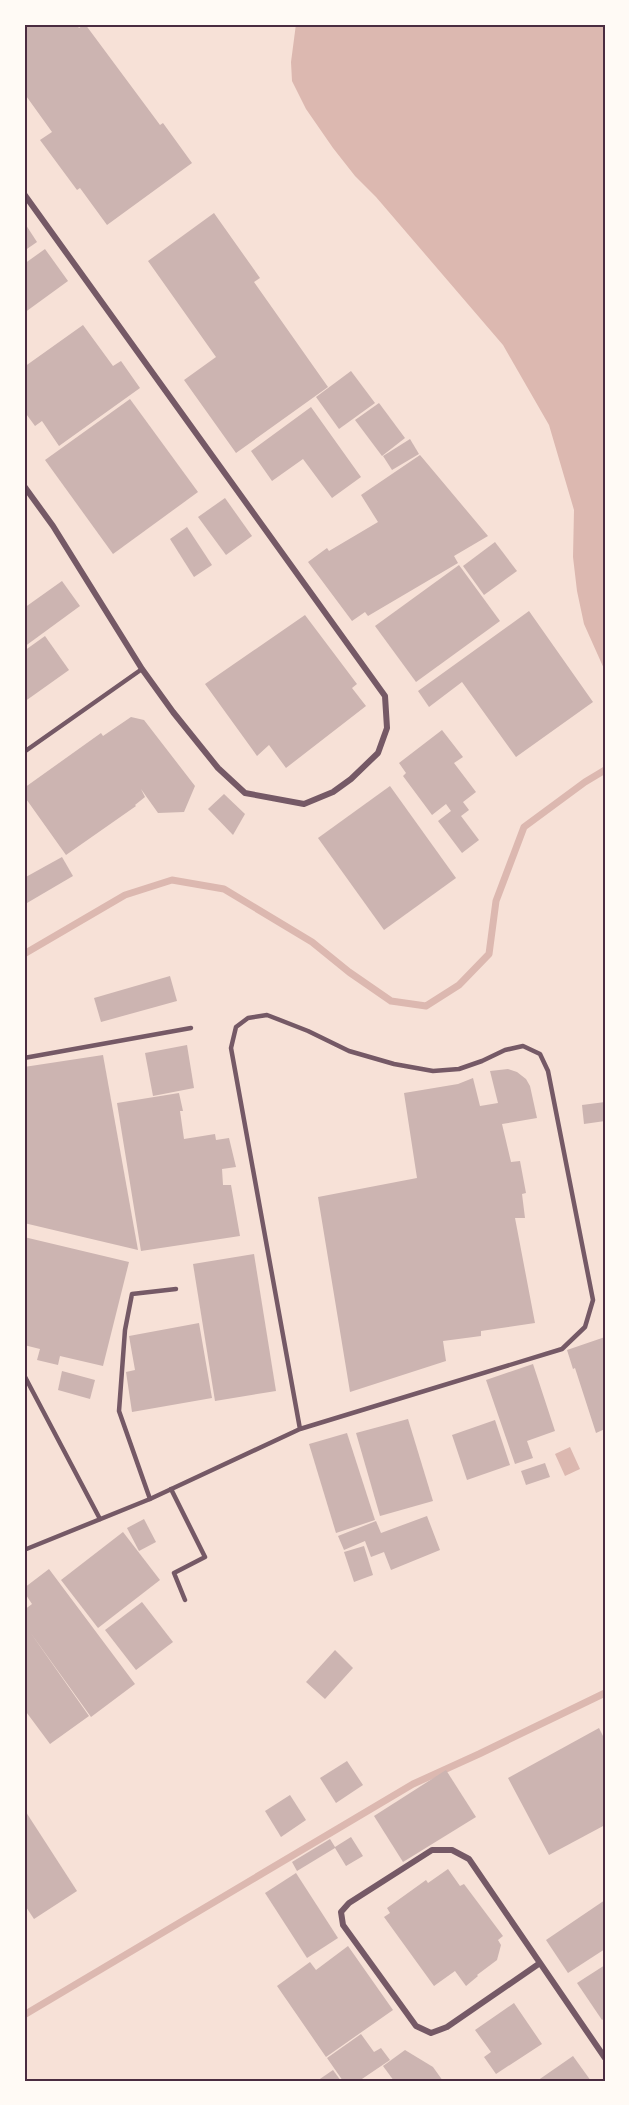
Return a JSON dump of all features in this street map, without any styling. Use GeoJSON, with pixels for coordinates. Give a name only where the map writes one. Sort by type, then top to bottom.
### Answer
{"type":"FeatureCollection","features":[{"type":"Feature","properties":{"kind":"street"},"geometry":{"type":"LineString","coordinates":[[24,194],[385,696],[387,728],[378,753],[351,779],[333,792],[304,804],[245,793],[218,768],[142,669],[53,526],[24,486]]}},
{"type":"Feature","properties":{"kind":"street"},"geometry":{"type":"LineString","coordinates":[[540,1963],[447,2027],[431,2033],[416,2026],[343,1925],[341,1912],[349,1903],[432,1850],[452,1850],[469,1858],[605,2058]]}},
{"type":"Feature","properties":{"kind":"lane"},"geometry":{"type":"LineString","coordinates":[[24,752],[142,669]]}},
{"type":"Feature","properties":{"kind":"lane"},"geometry":{"type":"LineString","coordinates":[[24,1550],[150,1499],[300,1429],[562,1349],[585,1327],[593,1300],[548,1071],[540,1054],[523,1046],[505,1050],[459,1069],[433,1071],[394,1064],[349,1051],[267,1016],[249,1018],[236,1027],[231,1048],[300,1429]]}},
{"type":"Feature","properties":{"kind":"lane"},"geometry":{"type":"LineString","coordinates":[[24,1058],[191,1028]]}},
{"type":"Feature","properties":{"kind":"lane"},"geometry":{"type":"LineString","coordinates":[[150,1499],[118,1411],[125,1330],[132,1294],[177,1289]]}},
{"type":"Feature","properties":{"kind":"lane"},"geometry":{"type":"LineString","coordinates":[[24,1375],[100,1519]]}},
{"type":"Feature","properties":{"kind":"lane"},"geometry":{"type":"LineString","coordinates":[[171,1489],[205,1557],[174,1573],[185,1600]]}},
{"type":"Feature","properties":{"kind":"shaded area"},"geometry":{"type":"Polygon","coordinates":[[[296,24],[605,24],[605,671],[584,624],[573,557],[574,510],[549,425],[503,345],[376,197],[355,176],[306,109],[292,81],[291,62],[296,24]]]}},
{"type":"Feature","properties":{"kind":"shaded area"},"geometry":{"type":"Polygon","coordinates":[[[570,1447],[580,1469],[565,1476],[555,1454],[570,1447]]]}},
{"type":"Feature","properties":{"kind":"building"},"geometry":{"type":"Polygon","coordinates":[[[24,24],[76,24],[79,28],[85,24],[160,125],[163,123],[192,163],[107,225],[80,188],[77,190],[40,140],[52,132],[24,93],[24,24]]]}},
{"type":"Feature","properties":{"kind":"building"},"geometry":{"type":"Polygon","coordinates":[[[214,213],[260,278],[254,282],[328,387],[236,453],[184,380],[216,357],[148,261],[214,213]]]}},
{"type":"Feature","properties":{"kind":"building"},"geometry":{"type":"Polygon","coordinates":[[[24,222],[37,242],[24,251],[24,222]]]}},
{"type":"Feature","properties":{"kind":"building"},"geometry":{"type":"Polygon","coordinates":[[[45,249],[68,281],[24,313],[24,264],[45,249]]]}},
{"type":"Feature","properties":{"kind":"building"},"geometry":{"type":"Polygon","coordinates":[[[83,325],[113,366],[121,361],[140,388],[59,446],[42,421],[35,426],[24,411],[24,367],[83,325]]]}},
{"type":"Feature","properties":{"kind":"building"},"geometry":{"type":"Polygon","coordinates":[[[351,371],[375,403],[339,429],[316,397],[351,371]]]}},
{"type":"Feature","properties":{"kind":"building"},"geometry":{"type":"Polygon","coordinates":[[[130,399],[198,492],[113,554],[45,460],[130,399]]]}},
{"type":"Feature","properties":{"kind":"building"},"geometry":{"type":"Polygon","coordinates":[[[379,403],[405,438],[382,456],[355,420],[379,403]]]}},
{"type":"Feature","properties":{"kind":"building"},"geometry":{"type":"Polygon","coordinates":[[[311,407],[361,477],[332,498],[303,459],[272,481],[251,451],[311,407]]]}},
{"type":"Feature","properties":{"kind":"building"},"geometry":{"type":"Polygon","coordinates":[[[410,439],[419,454],[392,470],[383,456],[410,439]]]}},
{"type":"Feature","properties":{"kind":"building"},"geometry":{"type":"Polygon","coordinates":[[[420,455],[488,536],[454,556],[458,563],[368,616],[365,612],[352,621],[308,562],[327,548],[329,551],[378,522],[361,495],[420,455]]]}},
{"type":"Feature","properties":{"kind":"building"},"geometry":{"type":"Polygon","coordinates":[[[225,498],[252,536],[226,555],[198,517],[225,498]]]}},
{"type":"Feature","properties":{"kind":"building"},"geometry":{"type":"Polygon","coordinates":[[[187,527],[212,565],[194,577],[170,539],[187,527]]]}},
{"type":"Feature","properties":{"kind":"building"},"geometry":{"type":"Polygon","coordinates":[[[495,542],[517,571],[484,595],[463,566],[495,542]]]}},
{"type":"Feature","properties":{"kind":"building"},"geometry":{"type":"Polygon","coordinates":[[[459,565],[500,621],[416,682],[375,626],[459,565]]]}},
{"type":"Feature","properties":{"kind":"building"},"geometry":{"type":"Polygon","coordinates":[[[62,581],[80,606],[24,647],[24,608],[62,581]]]}},
{"type":"Feature","properties":{"kind":"building"},"geometry":{"type":"Polygon","coordinates":[[[529,611],[593,702],[516,757],[462,682],[429,707],[418,691],[529,611]]]}},
{"type":"Feature","properties":{"kind":"building"},"geometry":{"type":"Polygon","coordinates":[[[305,615],[357,684],[352,688],[366,706],[286,768],[269,745],[257,756],[205,684],[305,615]]]}},
{"type":"Feature","properties":{"kind":"building"},"geometry":{"type":"Polygon","coordinates":[[[45,636],[69,670],[24,702],[24,651],[45,636]]]}},
{"type":"Feature","properties":{"kind":"building"},"geometry":{"type":"Polygon","coordinates":[[[131,717],[144,720],[195,786],[184,812],[158,813],[141,789],[145,797],[136,806],[66,855],[24,796],[24,788],[101,733],[103,736],[131,717]]]}},
{"type":"Feature","properties":{"kind":"building"},"geometry":{"type":"Polygon","coordinates":[[[442,730],[463,757],[454,763],[476,792],[463,802],[469,810],[461,816],[479,840],[462,853],[438,821],[451,811],[446,804],[432,815],[403,776],[406,773],[399,763],[442,730]]]}},
{"type":"Feature","properties":{"kind":"building"},"geometry":{"type":"Polygon","coordinates":[[[390,786],[456,878],[384,930],[318,838],[390,786]]]}},
{"type":"Feature","properties":{"kind":"building"},"geometry":{"type":"Polygon","coordinates":[[[224,794],[245,814],[233,835],[208,809],[224,794]]]}},
{"type":"Feature","properties":{"kind":"building"},"geometry":{"type":"Polygon","coordinates":[[[62,857],[73,876],[27,903],[24,898],[24,878],[62,857]]]}},
{"type":"Feature","properties":{"kind":"building"},"geometry":{"type":"Polygon","coordinates":[[[170,976],[177,1001],[101,1022],[94,998],[170,976]]]}},
{"type":"Feature","properties":{"kind":"building"},"geometry":{"type":"Polygon","coordinates":[[[187,1045],[194,1088],[153,1096],[145,1053],[187,1045]]]}},
{"type":"Feature","properties":{"kind":"building"},"geometry":{"type":"Polygon","coordinates":[[[103,1055],[138,1250],[24,1223],[24,1067],[103,1055]]]}},
{"type":"Feature","properties":{"kind":"building"},"geometry":{"type":"Polygon","coordinates":[[[508,1069],[526,1079],[530,1086],[537,1118],[502,1124],[511,1162],[520,1161],[526,1193],[522,1194],[525,1218],[515,1218],[535,1323],[481,1331],[481,1336],[443,1341],[446,1361],[350,1392],[318,1197],[417,1178],[404,1093],[458,1084],[473,1078],[480,1106],[498,1103],[490,1071],[508,1069]]]}},
{"type":"Feature","properties":{"kind":"building"},"geometry":{"type":"Polygon","coordinates":[[[179,1093],[183,1111],[180,1111],[184,1139],[215,1134],[216,1140],[229,1138],[236,1167],[222,1169],[223,1185],[231,1185],[240,1236],[141,1251],[117,1103],[179,1093]]]}},
{"type":"Feature","properties":{"kind":"building"},"geometry":{"type":"Polygon","coordinates":[[[605,1102],[605,1121],[584,1124],[582,1105],[605,1102]]]}},
{"type":"Feature","properties":{"kind":"building"},"geometry":{"type":"Polygon","coordinates":[[[24,1237],[129,1262],[103,1366],[60,1356],[58,1365],[37,1360],[40,1349],[24,1345],[24,1237]]]}},
{"type":"Feature","properties":{"kind":"building"},"geometry":{"type":"Polygon","coordinates":[[[254,1254],[276,1391],[215,1401],[193,1264],[254,1254]]]}},
{"type":"Feature","properties":{"kind":"building"},"geometry":{"type":"Polygon","coordinates":[[[199,1323],[212,1398],[132,1412],[126,1372],[135,1370],[129,1336],[199,1323]]]}},
{"type":"Feature","properties":{"kind":"building"},"geometry":{"type":"Polygon","coordinates":[[[605,1337],[605,1429],[596,1433],[567,1350],[605,1337]]]}},
{"type":"Feature","properties":{"kind":"building"},"geometry":{"type":"Polygon","coordinates":[[[533,1364],[555,1431],[527,1441],[533,1458],[515,1464],[486,1380],[533,1364]]]}},
{"type":"Feature","properties":{"kind":"building"},"geometry":{"type":"Polygon","coordinates":[[[62,1371],[95,1380],[90,1399],[58,1390],[62,1371]]]}},
{"type":"Feature","properties":{"kind":"building"},"geometry":{"type":"Polygon","coordinates":[[[408,1419],[433,1501],[380,1516],[356,1433],[408,1419]]]}},
{"type":"Feature","properties":{"kind":"building"},"geometry":{"type":"Polygon","coordinates":[[[495,1420],[510,1465],[467,1480],[452,1435],[495,1420]]]}},
{"type":"Feature","properties":{"kind":"building"},"geometry":{"type":"Polygon","coordinates":[[[347,1433],[375,1520],[336,1533],[309,1444],[347,1433]]]}},
{"type":"Feature","properties":{"kind":"building"},"geometry":{"type":"Polygon","coordinates":[[[545,1463],[550,1477],[526,1485],[521,1471],[545,1463]]]}},
{"type":"Feature","properties":{"kind":"building"},"geometry":{"type":"Polygon","coordinates":[[[427,1516],[440,1550],[391,1570],[384,1552],[371,1557],[365,1541],[344,1550],[338,1536],[376,1521],[381,1533],[427,1516]]]}},
{"type":"Feature","properties":{"kind":"building"},"geometry":{"type":"Polygon","coordinates":[[[144,1519],[156,1542],[139,1551],[127,1528],[144,1519]]]}},
{"type":"Feature","properties":{"kind":"building"},"geometry":{"type":"Polygon","coordinates":[[[123,1532],[160,1580],[98,1628],[61,1580],[123,1532]]]}},
{"type":"Feature","properties":{"kind":"building"},"geometry":{"type":"Polygon","coordinates":[[[364,1546],[373,1575],[354,1582],[344,1552],[364,1546]]]}},
{"type":"Feature","properties":{"kind":"building"},"geometry":{"type":"Polygon","coordinates":[[[49,1569],[135,1684],[91,1717],[30,1632],[89,1716],[50,1744],[24,1709],[24,1610],[32,1604],[24,1588],[49,1569]]]}},
{"type":"Feature","properties":{"kind":"building"},"geometry":{"type":"Polygon","coordinates":[[[142,1602],[173,1642],[136,1670],[105,1630],[142,1602]]]}},
{"type":"Feature","properties":{"kind":"building"},"geometry":{"type":"Polygon","coordinates":[[[335,1650],[353,1668],[325,1699],[306,1682],[335,1650]]]}},
{"type":"Feature","properties":{"kind":"building"},"geometry":{"type":"Polygon","coordinates":[[[599,1728],[605,1740],[605,1825],[549,1855],[508,1778],[599,1728]]]}},
{"type":"Feature","properties":{"kind":"building"},"geometry":{"type":"Polygon","coordinates":[[[347,1761],[363,1785],[336,1803],[320,1778],[347,1761]]]}},
{"type":"Feature","properties":{"kind":"building"},"geometry":{"type":"Polygon","coordinates":[[[446,1770],[476,1817],[403,1862],[374,1816],[446,1770]]]}},
{"type":"Feature","properties":{"kind":"building"},"geometry":{"type":"Polygon","coordinates":[[[290,1795],[306,1820],[281,1837],[265,1811],[290,1795]]]}},
{"type":"Feature","properties":{"kind":"building"},"geometry":{"type":"Polygon","coordinates":[[[24,1809],[77,1891],[34,1919],[24,1904],[24,1809]]]}},
{"type":"Feature","properties":{"kind":"building"},"geometry":{"type":"Polygon","coordinates":[[[351,1837],[363,1856],[346,1866],[335,1848],[297,1871],[292,1862],[330,1839],[335,1847],[351,1837]]]}},
{"type":"Feature","properties":{"kind":"building"},"geometry":{"type":"Polygon","coordinates":[[[448,1869],[460,1886],[464,1884],[503,1936],[498,1940],[501,1945],[497,1960],[466,1986],[455,1971],[434,1986],[384,1917],[390,1913],[387,1908],[426,1880],[428,1883],[448,1869]]]}},
{"type":"Feature","properties":{"kind":"building"},"geometry":{"type":"Polygon","coordinates":[[[296,1873],[338,1938],[307,1958],[265,1893],[296,1873]]]}},
{"type":"Feature","properties":{"kind":"building"},"geometry":{"type":"Polygon","coordinates":[[[605,1900],[605,1949],[568,1973],[546,1940],[605,1900]]]}},
{"type":"Feature","properties":{"kind":"building"},"geometry":{"type":"Polygon","coordinates":[[[348,1946],[393,2010],[326,2057],[277,1986],[310,1962],[316,1970],[348,1946]]]}},
{"type":"Feature","properties":{"kind":"building"},"geometry":{"type":"Polygon","coordinates":[[[605,1965],[605,2018],[602,2020],[577,1983],[605,1965]]]}},
{"type":"Feature","properties":{"kind":"building"},"geometry":{"type":"Polygon","coordinates":[[[514,2003],[542,2044],[496,2074],[484,2057],[491,2052],[475,2030],[514,2003]]]}},
{"type":"Feature","properties":{"kind":"building"},"geometry":{"type":"Polygon","coordinates":[[[361,2034],[374,2052],[381,2048],[390,2060],[359,2081],[343,2081],[327,2058],[361,2034]]]}},
{"type":"Feature","properties":{"kind":"building"},"geometry":{"type":"Polygon","coordinates":[[[405,2050],[433,2067],[443,2081],[394,2081],[383,2066],[405,2050]]]}},
{"type":"Feature","properties":{"kind":"building"},"geometry":{"type":"Polygon","coordinates":[[[573,2056],[591,2081],[537,2081],[573,2056]]]}},
{"type":"Feature","properties":{"kind":"building"},"geometry":{"type":"Polygon","coordinates":[[[333,2070],[341,2081],[317,2081],[333,2070]]]}},
{"type":"Feature","properties":{"kind":"waterway"},"geometry":{"type":"LineString","coordinates":[[24,954],[125,895],[172,880],[224,889],[312,942],[349,972],[391,1001],[426,1006],[459,985],[489,954],[496,901],[524,827],[605,770]]}},
{"type":"Feature","properties":{"kind":"waterway"},"geometry":{"type":"LineString","coordinates":[[24,2015],[413,1784],[605,1693]]}}]}
